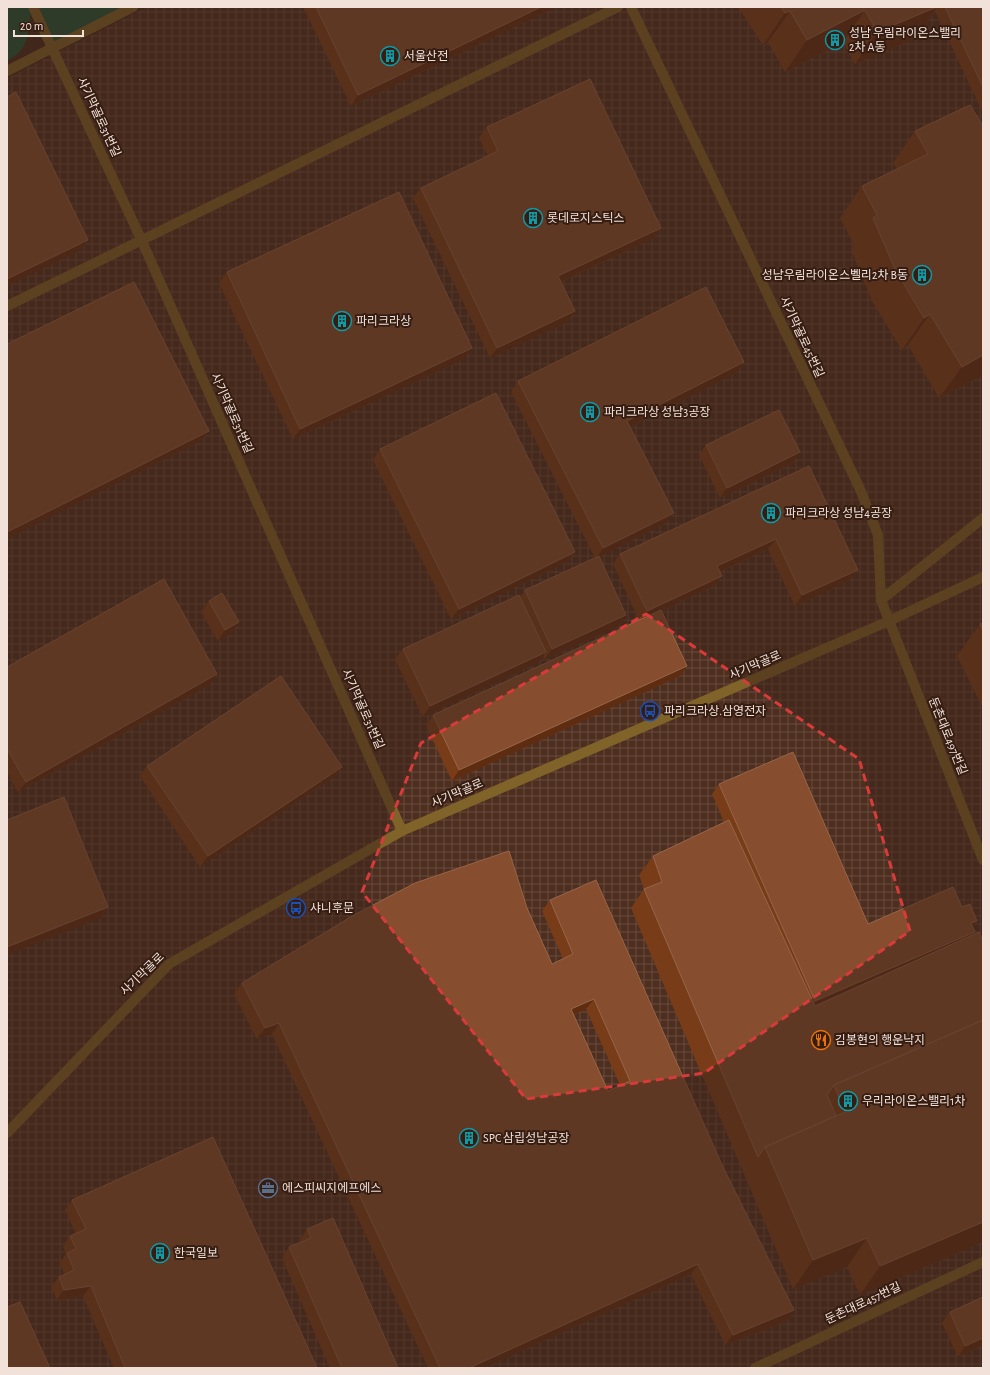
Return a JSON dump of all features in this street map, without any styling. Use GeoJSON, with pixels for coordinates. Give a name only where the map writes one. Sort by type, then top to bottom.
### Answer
{"type":"FeatureCollection","features":[{"type":"Feature","properties":{"kind":"street","name":"사기막골로31번길"},"geometry":{"type":"LineString","coordinates":[[33,7],[53,47],[141,239],[402,831]]}},
{"type":"Feature","properties":{"kind":"street"},"geometry":{"type":"LineString","coordinates":[[7,71],[133,7]]}},
{"type":"Feature","properties":{"kind":"street"},"geometry":{"type":"LineString","coordinates":[[7,306],[141,239],[618,7]]}},
{"type":"Feature","properties":{"kind":"street","name":"사기막골로45번길"},"geometry":{"type":"LineString","coordinates":[[631,7],[860,489],[878,535],[881,600],[889,621]]}},
{"type":"Feature","properties":{"kind":"street"},"geometry":{"type":"LineString","coordinates":[[881,600],[983,518]]}},
{"type":"Feature","properties":{"kind":"street","name":"사기막골로"},"geometry":{"type":"LineString","coordinates":[[7,1133],[168,964],[402,831],[889,621],[983,577]]}},
{"type":"Feature","properties":{"kind":"street","name":"둔촌대로497번길"},"geometry":{"type":"LineString","coordinates":[[889,621],[983,860]]}},
{"type":"Feature","properties":{"kind":"street","name":"둔촌대로457번길"},"geometry":{"type":"LineString","coordinates":[[755,1368],[983,1262]]}},
{"type":"Feature","properties":{"kind":"highlighted area"},"geometry":{"type":"Polygon","coordinates":[[[646,614],[859,759],[910,931],[704,1073],[526,1099],[362,892],[421,743],[646,614]]]}},
{"type":"Feature","properties":{"kind":"shaded area"},"geometry":{"type":"Polygon","coordinates":[[[147,7],[983,7],[983,1368],[7,1368],[7,78],[147,7]]]}},
{"type":"Feature","properties":{"kind":"green space"},"geometry":{"type":"Polygon","coordinates":[[[7,7],[29,7],[31,10],[28,33],[24,46],[15,56],[7,61],[7,7]]]}},
{"type":"Feature","properties":{"kind":"green space"},"geometry":{"type":"Polygon","coordinates":[[[33,7],[133,7],[53,47],[33,7]]]}},
{"type":"Feature","properties":{"kind":"building","name":"서울산전"},"geometry":{"type":"Polygon","coordinates":[[[316,7],[541,7],[358,95],[316,7]]]}},
{"type":"Feature","properties":{"kind":"building"},"geometry":{"type":"Polygon","coordinates":[[[781,7],[937,7],[877,32],[865,10],[807,40],[790,11],[785,13],[781,7]]]}},
{"type":"Feature","properties":{"kind":"building"},"geometry":{"type":"Polygon","coordinates":[[[945,7],[983,7],[983,87],[945,7]]]}},
{"type":"Feature","properties":{"kind":"building","name":"롯데로지스틱스"},"geometry":{"type":"Polygon","coordinates":[[[590,79],[661,228],[558,276],[575,311],[497,348],[421,188],[498,151],[487,127],[590,79]]]}},
{"type":"Feature","properties":{"kind":"building"},"geometry":{"type":"Polygon","coordinates":[[[16,92],[88,240],[7,279],[7,97],[16,92]]]}},
{"type":"Feature","properties":{"kind":"building","name":"성남우림라이온스벨리2차 B동"},"geometry":{"type":"Polygon","coordinates":[[[970,105],[983,126],[983,355],[962,367],[930,314],[924,318],[895,269],[873,218],[877,215],[862,186],[928,154],[915,131],[970,105]]]}},
{"type":"Feature","properties":{"kind":"building","name":"파리크라상"},"geometry":{"type":"Polygon","coordinates":[[[399,192],[472,348],[300,429],[227,272],[399,192]]]}},
{"type":"Feature","properties":{"kind":"building"},"geometry":{"type":"Polygon","coordinates":[[[134,282],[209,431],[7,532],[7,344],[134,282]]]}},
{"type":"Feature","properties":{"kind":"building","name":"파리크라상 성남3공장"},"geometry":{"type":"Polygon","coordinates":[[[706,287],[744,362],[627,421],[674,513],[603,548],[518,381],[706,287]]]}},
{"type":"Feature","properties":{"kind":"building"},"geometry":{"type":"Polygon","coordinates":[[[496,393],[575,552],[459,609],[380,449],[496,393]]]}},
{"type":"Feature","properties":{"kind":"building"},"geometry":{"type":"Polygon","coordinates":[[[779,410],[800,452],[727,488],[706,445],[779,410]]]}},
{"type":"Feature","properties":{"kind":"building","name":"파리크라상 성남4공장"},"geometry":{"type":"Polygon","coordinates":[[[809,466],[858,570],[802,595],[776,539],[717,566],[722,576],[647,611],[620,554],[809,466]]]}},
{"type":"Feature","properties":{"kind":"building"},"geometry":{"type":"Polygon","coordinates":[[[599,556],[626,615],[552,649],[525,590],[599,556]]]}},
{"type":"Feature","properties":{"kind":"building"},"geometry":{"type":"Polygon","coordinates":[[[164,579],[217,674],[26,782],[7,749],[7,667],[164,579]]]}},
{"type":"Feature","properties":{"kind":"building"},"geometry":{"type":"Polygon","coordinates":[[[222,593],[239,622],[225,630],[209,601],[222,593]]]}},
{"type":"Feature","properties":{"kind":"building"},"geometry":{"type":"Polygon","coordinates":[[[519,595],[546,652],[430,706],[403,649],[519,595]]]}},
{"type":"Feature","properties":{"kind":"building"},"geometry":{"type":"Polygon","coordinates":[[[661,610],[687,666],[459,770],[433,715],[661,610]]]}},
{"type":"Feature","properties":{"kind":"building"},"geometry":{"type":"Polygon","coordinates":[[[983,623],[983,631],[980,624],[983,623]]]}},
{"type":"Feature","properties":{"kind":"building"},"geometry":{"type":"Polygon","coordinates":[[[281,676],[342,767],[208,856],[147,766],[281,676]]]}},
{"type":"Feature","properties":{"kind":"building"},"geometry":{"type":"Polygon","coordinates":[[[793,752],[868,924],[953,887],[962,907],[970,904],[977,921],[971,923],[975,932],[815,1001],[719,784],[793,752]]]}},
{"type":"Feature","properties":{"kind":"building"},"geometry":{"type":"Polygon","coordinates":[[[64,797],[108,907],[7,947],[7,820],[64,797]]]}},
{"type":"Feature","properties":{"kind":"building"},"geometry":{"type":"Polygon","coordinates":[[[729,820],[815,1006],[979,932],[983,941],[983,1020],[834,1085],[827,1095],[836,1116],[765,1147],[758,1157],[644,889],[662,882],[653,856],[729,820]]]}},
{"type":"Feature","properties":{"kind":"building","name":"SPC 삼립성남공장"},"geometry":{"type":"Polygon","coordinates":[[[509,851],[527,908],[552,964],[573,954],[550,900],[596,880],[722,1165],[794,1310],[733,1335],[698,1264],[469,1368],[440,1368],[279,1023],[265,1028],[242,983],[352,916],[415,883],[509,851]],[[594,999],[571,1009],[608,1091],[630,1081],[594,999]]]}},
{"type":"Feature","properties":{"kind":"building"},"geometry":{"type":"Polygon","coordinates":[[[983,1020],[983,1222],[880,1266],[867,1238],[813,1260],[765,1147],[845,1112],[834,1085],[983,1020]]]}},
{"type":"Feature","properties":{"kind":"building","name":"한국일보"},"geometry":{"type":"Polygon","coordinates":[[[213,1137],[317,1368],[125,1368],[91,1286],[64,1290],[59,1277],[74,1270],[67,1253],[76,1249],[70,1236],[86,1229],[72,1200],[213,1137]]]}},
{"type":"Feature","properties":{"kind":"building"},"geometry":{"type":"Polygon","coordinates":[[[333,1218],[398,1368],[342,1368],[289,1247],[311,1238],[307,1229],[333,1218]]]}},
{"type":"Feature","properties":{"kind":"building"},"geometry":{"type":"Polygon","coordinates":[[[983,1297],[983,1338],[965,1346],[950,1312],[983,1297]]]}},
{"type":"Feature","properties":{"kind":"building"},"geometry":{"type":"Polygon","coordinates":[[[20,1302],[50,1368],[7,1368],[7,1307],[20,1302]]]}},
{"type":"Feature","properties":{"kind":"place","name":"성남 우림라이온스밸리 2차 A동"},"geometry":{"type":"Point","coordinates":[835,40]}},
{"type":"Feature","properties":{"kind":"place","name":"서울산전"},"geometry":{"type":"Point","coordinates":[390,56]}},
{"type":"Feature","properties":{"kind":"place","name":"롯데로지스틱스"},"geometry":{"type":"Point","coordinates":[533,218]}},
{"type":"Feature","properties":{"kind":"place","name":"성남우림라이온스벨리2차 B동"},"geometry":{"type":"Point","coordinates":[922,275]}},
{"type":"Feature","properties":{"kind":"place","name":"파리크라상"},"geometry":{"type":"Point","coordinates":[342,321]}},
{"type":"Feature","properties":{"kind":"place","name":"파리크라상 성남3공장"},"geometry":{"type":"Point","coordinates":[590,412]}},
{"type":"Feature","properties":{"kind":"place","name":"파리크라상 성남4공장"},"geometry":{"type":"Point","coordinates":[771,513]}},
{"type":"Feature","properties":{"kind":"place","name":"파리크라상.삼영전자"},"geometry":{"type":"Point","coordinates":[650,711]}},
{"type":"Feature","properties":{"kind":"place","name":"샤니후문"},"geometry":{"type":"Point","coordinates":[296,908]}},
{"type":"Feature","properties":{"kind":"place","name":"김봉현의 행운낙지"},"geometry":{"type":"Point","coordinates":[821,1040]}},
{"type":"Feature","properties":{"kind":"place","name":"우리라이온스밸리1차"},"geometry":{"type":"Point","coordinates":[848,1101]}},
{"type":"Feature","properties":{"kind":"place","name":"SPC 삼립성남공장"},"geometry":{"type":"Point","coordinates":[469,1138]}},
{"type":"Feature","properties":{"kind":"place","name":"에스피씨지에프에스"},"geometry":{"type":"Point","coordinates":[268,1188]}},
{"type":"Feature","properties":{"kind":"place","name":"한국일보"},"geometry":{"type":"Point","coordinates":[160,1253]}}]}
